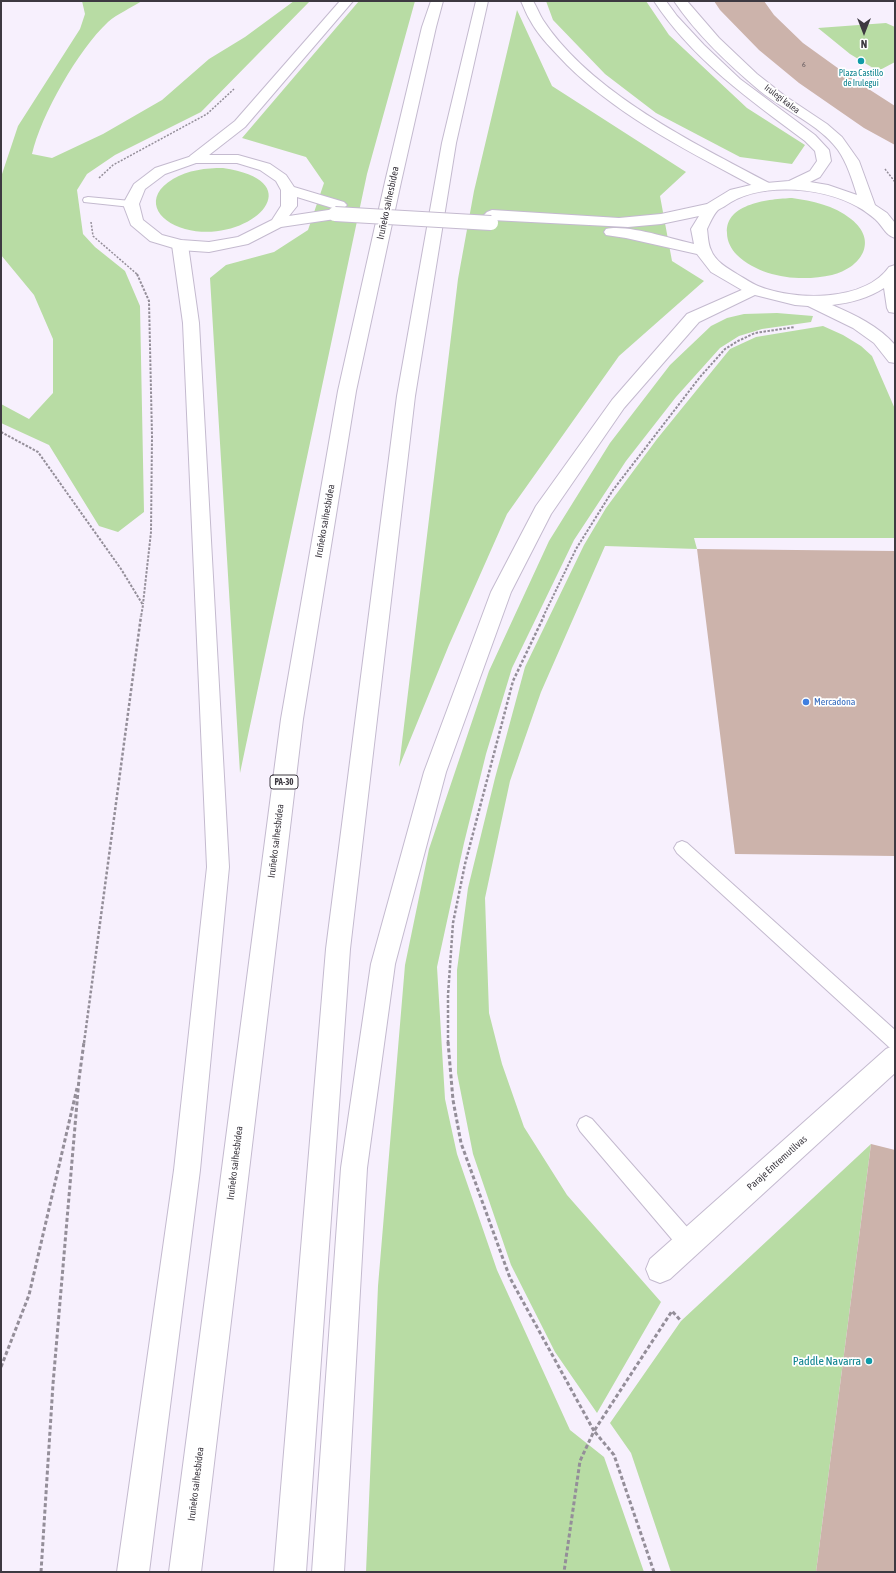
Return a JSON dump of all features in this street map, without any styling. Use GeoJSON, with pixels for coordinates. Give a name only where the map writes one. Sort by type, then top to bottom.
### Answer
{"type":"FeatureCollection","features":[{"type":"Feature","properties":{"kind":"main road"},"geometry":{"type":"LineString","coordinates":[[196,159],[240,124],[347,1]]}},
{"type":"Feature","properties":{"kind":"main road","name":"Iruñeko saihesbidea"},"geometry":{"type":"LineString","coordinates":[[185,1572],[292,719],[347,391],[393,182],[429,27],[437,1]]}},
{"type":"Feature","properties":{"kind":"main road"},"geometry":{"type":"LineString","coordinates":[[290,1572],[338,949],[406,396],[449,143],[482,1]]}},
{"type":"Feature","properties":{"kind":"main road"},"geometry":{"type":"LineString","coordinates":[[527,1],[537,22],[560,50],[601,89],[671,136],[764,186]]}},
{"type":"Feature","properties":{"kind":"main road","name":"Irulegi kalea"},"geometry":{"type":"LineString","coordinates":[[660,1],[672,19],[699,48],[730,77],[776,114],[810,138],[822,150],[824,161],[815,174],[793,185]]}},
{"type":"Feature","properties":{"kind":"main road","name":"Irulegi kalea"},"geometry":{"type":"LineString","coordinates":[[680,1],[708,36],[747,72],[780,98],[824,129],[843,146],[858,172],[868,206]]}},
{"type":"Feature","properties":{"kind":"main road"},"geometry":{"type":"LineString","coordinates":[[337,210],[289,190],[281,178],[265,167],[238,159],[196,159],[160,171],[139,187],[131,204],[136,222],[156,238],[180,245],[209,247],[242,241],[277,223],[337,210],[491,219],[628,223],[656,220],[712,207],[733,194],[764,186],[793,185],[821,188],[843,195],[868,206],[893,227]]}},
{"type":"Feature","properties":{"kind":"main road"},"geometry":{"type":"LineString","coordinates":[[277,223],[289,206],[289,190]]}},
{"type":"Feature","properties":{"kind":"main road"},"geometry":{"type":"LineString","coordinates":[[712,207],[699,229],[703,251],[717,269],[753,290],[795,300],[812,301],[840,299],[868,291],[892,274]]}},
{"type":"Feature","properties":{"kind":"main road"},"geometry":{"type":"LineString","coordinates":[[491,219],[626,234],[703,251]]}},
{"type":"Feature","properties":{"kind":"main road"},"geometry":{"type":"LineString","coordinates":[[133,1572],[187,1170],[218,867],[202,502],[191,331],[180,245]]}},
{"type":"Feature","properties":{"kind":"main road"},"geometry":{"type":"LineString","coordinates":[[892,274],[895,308]]}},
{"type":"Feature","properties":{"kind":"main road"},"geometry":{"type":"LineString","coordinates":[[328,1572],[354,1168],[383,964],[435,772],[501,592],[543,511],[618,404],[693,318],[753,290]]}},
{"type":"Feature","properties":{"kind":"main road"},"geometry":{"type":"LineString","coordinates":[[812,301],[860,325],[880,339],[895,358]]}},
{"type":"Feature","properties":{"kind":"main road","name":"Paraje Entremutilvas"},"geometry":{"type":"LineString","coordinates":[[660,1269],[895,1057]]}},
{"type":"Feature","properties":{"kind":"lane"},"geometry":{"type":"LineString","coordinates":[[88,200],[131,204]]}},
{"type":"Feature","properties":{"kind":"lane"},"geometry":{"type":"LineString","coordinates":[[682,848],[895,1041]]}},
{"type":"Feature","properties":{"kind":"lane"},"geometry":{"type":"LineString","coordinates":[[586,1125],[688,1243]]}},
{"type":"Feature","properties":{"kind":"path"},"geometry":{"type":"LineString","coordinates":[[654,1572],[614,1455],[594,1431],[510,1278],[461,1143],[453,1100],[448,1051],[448,995],[453,924],[465,864],[513,682],[576,549],[613,490],[681,402],[725,349],[738,341],[755,334],[802,325]]}},
{"type":"Feature","properties":{"kind":"path"},"geometry":{"type":"LineString","coordinates":[[1,432],[38,452],[121,569],[142,604],[79,1079],[53,1384],[41,1572]]}},
{"type":"Feature","properties":{"kind":"path"},"geometry":{"type":"LineString","coordinates":[[1,1367],[29,1295],[79,1079]]}},
{"type":"Feature","properties":{"kind":"path"},"geometry":{"type":"LineString","coordinates":[[564,1572],[580,1461],[594,1431],[672,1311],[681,1321]]}},
{"type":"Feature","properties":{"kind":"green space"},"geometry":{"type":"Polygon","coordinates":[[[82,1],[142,1],[108,22],[96,34],[85,49],[73,66],[52,102],[43,121],[32,154],[52,158],[103,134],[162,100],[209,59],[245,37],[294,1],[310,1],[201,112],[115,155],[87,174],[77,190],[83,234],[95,247],[125,271],[140,306],[144,512],[118,532],[99,526],[49,445],[1,423],[1,404],[29,419],[53,393],[53,339],[34,295],[1,255],[1,177],[18,126],[80,29],[85,14],[82,1]]]}},
{"type":"Feature","properties":{"kind":"green space"},"geometry":{"type":"Polygon","coordinates":[[[359,1],[415,1],[367,174],[240,773],[210,278],[226,265],[274,252],[308,230],[324,183],[306,157],[242,138],[359,1]]]}},
{"type":"Feature","properties":{"kind":"green space"},"geometry":{"type":"Polygon","coordinates":[[[546,1],[646,1],[669,35],[747,108],[805,145],[792,164],[740,157],[656,113],[605,74],[553,20],[546,1]]]}},
{"type":"Feature","properties":{"kind":"green space"},"geometry":{"type":"Polygon","coordinates":[[[517,10],[552,86],[686,172],[660,196],[672,261],[704,281],[619,356],[507,514],[449,645],[399,767],[458,279],[474,191],[517,10]]]}},
{"type":"Feature","properties":{"kind":"green space"},"geometry":{"type":"Polygon","coordinates":[[[886,23],[895,27],[895,62],[878,71],[850,54],[818,28],[886,23]]]}},
{"type":"Feature","properties":{"kind":"green space"},"geometry":{"type":"Polygon","coordinates":[[[223,168],[251,175],[265,186],[269,198],[262,210],[249,221],[230,229],[208,232],[185,229],[167,220],[161,214],[157,208],[156,201],[158,193],[173,179],[185,173],[197,170],[223,168]]]}},
{"type":"Feature","properties":{"kind":"green space"},"geometry":{"type":"Polygon","coordinates":[[[792,198],[815,202],[830,207],[851,219],[859,227],[864,236],[865,245],[863,253],[858,260],[851,266],[832,275],[795,278],[769,273],[758,269],[737,255],[730,245],[727,236],[728,223],[733,215],[750,205],[772,200],[792,198]]]}},
{"type":"Feature","properties":{"kind":"green space"},"geometry":{"type":"Polygon","coordinates":[[[777,313],[813,316],[811,322],[762,329],[739,336],[720,348],[676,397],[626,461],[574,540],[512,668],[486,754],[464,843],[437,967],[445,1099],[457,1154],[497,1270],[570,1430],[604,1457],[644,1572],[366,1572],[378,1286],[405,965],[429,849],[489,671],[549,541],[610,443],[670,365],[711,326],[727,318],[744,314],[777,313]]]}},
{"type":"Feature","properties":{"kind":"green space"},"geometry":{"type":"Polygon","coordinates":[[[823,326],[843,335],[861,346],[872,356],[895,409],[895,538],[694,538],[697,549],[605,546],[541,692],[510,781],[485,898],[489,1013],[502,1064],[524,1127],[567,1195],[661,1302],[597,1413],[555,1352],[511,1265],[473,1154],[457,1073],[457,970],[468,888],[495,778],[525,667],[584,545],[606,508],[657,439],[730,349],[756,337],[823,326]]]}},
{"type":"Feature","properties":{"kind":"green space"},"geometry":{"type":"Polygon","coordinates":[[[871,1144],[816,1572],[671,1572],[631,1453],[610,1423],[681,1321],[871,1144]]]}},
{"type":"Feature","properties":{"kind":"building"},"geometry":{"type":"Polygon","coordinates":[[[714,1],[764,1],[774,15],[803,43],[853,79],[895,106],[895,145],[864,128],[799,83],[759,50],[720,10],[714,1]]]}},
{"type":"Feature","properties":{"kind":"building","name":"Mercadona"},"geometry":{"type":"Polygon","coordinates":[[[697,549],[895,551],[895,856],[735,854],[697,549]]]}},
{"type":"Feature","properties":{"kind":"building","name":"Paddle Navarra"},"geometry":{"type":"Polygon","coordinates":[[[871,1144],[895,1150],[895,1572],[816,1572],[871,1144]]]}},
{"type":"Feature","properties":{"kind":"place","name":"Plaza Castillo de Irulegui"},"geometry":{"type":"Point","coordinates":[861,61]}},
{"type":"Feature","properties":{"kind":"place","name":"Mercadona"},"geometry":{"type":"Point","coordinates":[806,702]}},
{"type":"Feature","properties":{"kind":"place","name":"Paddle Navarra"},"geometry":{"type":"Point","coordinates":[869,1361]}}]}
